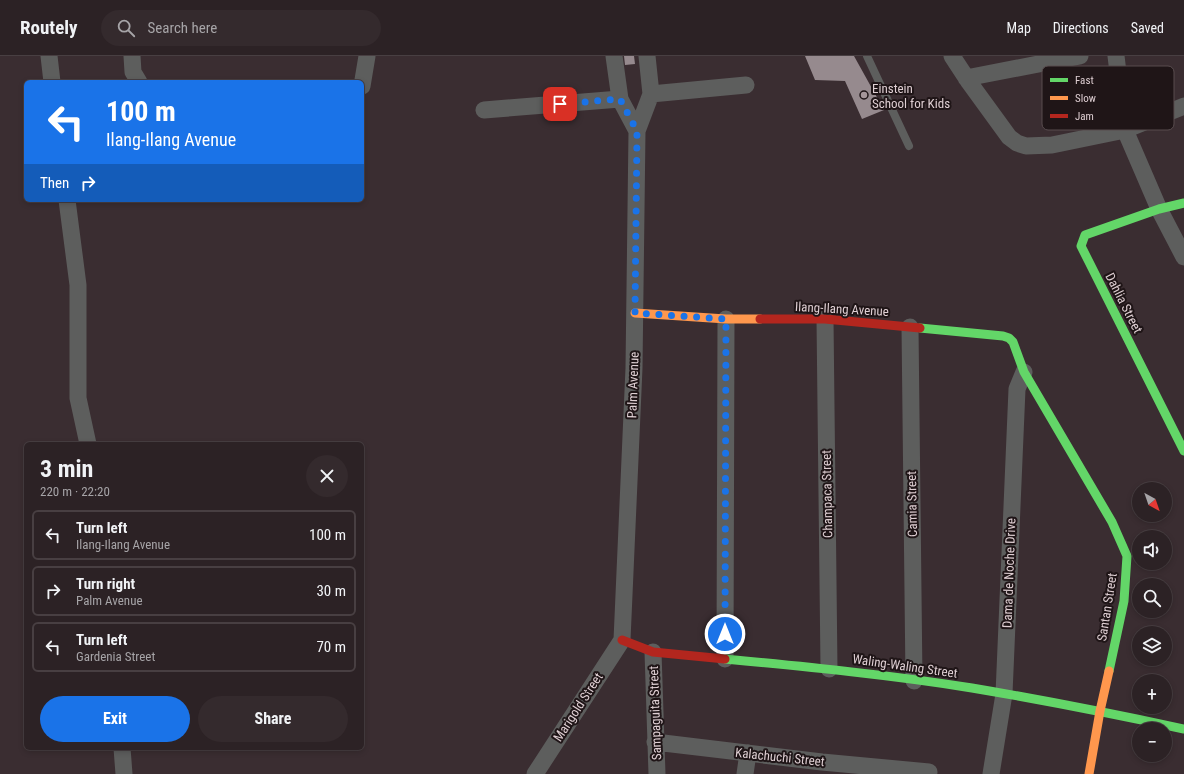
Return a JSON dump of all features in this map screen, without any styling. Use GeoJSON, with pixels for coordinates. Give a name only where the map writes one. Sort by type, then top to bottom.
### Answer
{"type":"FeatureCollection","features":[{"type":"Feature","properties":{"kind":"street"},"geometry":{"type":"LineString","coordinates":[[49,56],[52,80]]}},
{"type":"Feature","properties":{"kind":"street"},"geometry":{"type":"LineString","coordinates":[[132,56],[133,72],[138,80]]}},
{"type":"Feature","properties":{"kind":"street"},"geometry":{"type":"LineString","coordinates":[[363,80],[367,56]]}},
{"type":"Feature","properties":{"kind":"street","name":"Palm Avenue"},"geometry":{"type":"LineString","coordinates":[[614,56],[620,99],[637,131]]}},
{"type":"Feature","properties":{"kind":"street","name":"Palm Avenue"},"geometry":{"type":"LineString","coordinates":[[622,640],[634,376],[637,131],[651,94],[647,56]]}},
{"type":"Feature","properties":{"kind":"street"},"geometry":{"type":"LineString","coordinates":[[952,56],[966,78],[1009,137],[1017,143],[1026,146],[1052,145],[1125,130],[1159,209],[1184,257]]}},
{"type":"Feature","properties":{"kind":"street"},"geometry":{"type":"LineString","coordinates":[[966,78],[1080,56]]}},
{"type":"Feature","properties":{"kind":"street"},"geometry":{"type":"LineString","coordinates":[[1116,56],[1117,66]]}},
{"type":"Feature","properties":{"kind":"street"},"geometry":{"type":"LineString","coordinates":[[651,94],[746,85]]}},
{"type":"Feature","properties":{"kind":"street"},"geometry":{"type":"LineString","coordinates":[[484,110],[620,99]]}},
{"type":"Feature","properties":{"kind":"street"},"geometry":{"type":"LineString","coordinates":[[1174,110],[1184,106]]}},
{"type":"Feature","properties":{"kind":"street"},"geometry":{"type":"LineString","coordinates":[[67,202],[78,285],[78,398],[88,442]]}},
{"type":"Feature","properties":{"kind":"street"},"geometry":{"type":"LineString","coordinates":[[1159,209],[1184,203]]}},
{"type":"Feature","properties":{"kind":"street","name":"Dahlia Street"},"geometry":{"type":"LineString","coordinates":[[1159,209],[1085,235],[1081,246],[1184,451]]}},
{"type":"Feature","properties":{"kind":"street","name":"Ilang-Ilang Avenue"},"geometry":{"type":"LineString","coordinates":[[635,313],[726,319],[825,319],[1003,336],[1009,338],[1013,342],[1024,372]]}},
{"type":"Feature","properties":{"kind":"street"},"geometry":{"type":"LineString","coordinates":[[726,319],[726,659]]}},
{"type":"Feature","properties":{"kind":"street","name":"Champaca Street"},"geometry":{"type":"LineString","coordinates":[[825,319],[829,669]]}},
{"type":"Feature","properties":{"kind":"street","name":"Camia Street"},"geometry":{"type":"LineString","coordinates":[[910,327],[914,681]]}},
{"type":"Feature","properties":{"kind":"street","name":"Dama de Noche Drive"},"geometry":{"type":"LineString","coordinates":[[991,774],[1004,694],[1016,389],[1024,372]]}},
{"type":"Feature","properties":{"kind":"street","name":"Santan Street"},"geometry":{"type":"LineString","coordinates":[[1024,372],[1112,522],[1127,556],[1124,601],[1100,711],[1089,774]]}},
{"type":"Feature","properties":{"kind":"street","name":"Waling-Waling Street"},"geometry":{"type":"LineString","coordinates":[[622,640],[653,652],[829,669],[1004,694],[1100,711],[1184,729]]}},
{"type":"Feature","properties":{"kind":"street","name":"Marigold Street"},"geometry":{"type":"LineString","coordinates":[[535,774],[622,640]]}},
{"type":"Feature","properties":{"kind":"street","name":"Sampaguita Street"},"geometry":{"type":"LineString","coordinates":[[653,652],[657,774]]}},
{"type":"Feature","properties":{"kind":"street","name":"Kalachuchi Street"},"geometry":{"type":"LineString","coordinates":[[656,742],[748,753],[821,768],[929,772]]}},
{"type":"Feature","properties":{"kind":"street"},"geometry":{"type":"LineString","coordinates":[[122,750],[124,774]]}},
{"type":"Feature","properties":{"kind":"street"},"geometry":{"type":"LineString","coordinates":[[745,774],[748,753]]}},
{"type":"Feature","properties":{"kind":"lane"},"geometry":{"type":"LineString","coordinates":[[867,56],[909,146]]}},
{"type":"Feature","properties":{"kind":"building"},"geometry":{"type":"Polygon","coordinates":[[[624,56],[634,56],[635,64],[625,65],[624,56]]]}},
{"type":"Feature","properties":{"kind":"building","name":"Einstein School for Kids"},"geometry":{"type":"Polygon","coordinates":[[[805,56],[854,56],[884,110],[862,119],[845,81],[815,80],[805,56]]]}},
{"type":"Feature","properties":{"kind":"traffic: fast"},"geometry":{"type":"LineString","coordinates":[[1184,203],[1159,209],[1085,235],[1081,246],[1184,451]]}},
{"type":"Feature","properties":{"kind":"traffic: fast"},"geometry":{"type":"LineString","coordinates":[[920,328],[1003,336],[1009,338],[1013,342],[1024,372],[1112,522],[1127,556],[1124,601],[1109,671]]}},
{"type":"Feature","properties":{"kind":"traffic: fast"},"geometry":{"type":"LineString","coordinates":[[725,659],[942,683],[1052,702],[1184,729]]}},
{"type":"Feature","properties":{"kind":"traffic: slow"},"geometry":{"type":"LineString","coordinates":[[635,313],[726,319],[760,319]]}},
{"type":"Feature","properties":{"kind":"traffic: slow"},"geometry":{"type":"LineString","coordinates":[[1089,774],[1100,711],[1109,671]]}},
{"type":"Feature","properties":{"kind":"traffic: jam"},"geometry":{"type":"LineString","coordinates":[[760,319],[825,319],[920,328]]}},
{"type":"Feature","properties":{"kind":"traffic: jam"},"geometry":{"type":"LineString","coordinates":[[622,640],[653,652],[725,659]]}},
{"type":"Feature","properties":{"kind":"place","name":"Einstein School for Kids"},"geometry":{"type":"Point","coordinates":[864,95]}},
{"type":"Feature","properties":{"kind":"route"},"geometry":{"type":"LineString","coordinates":[[560,104],[620,99],[637,131],[635,313],[726,319],[725,634]]}}]}
